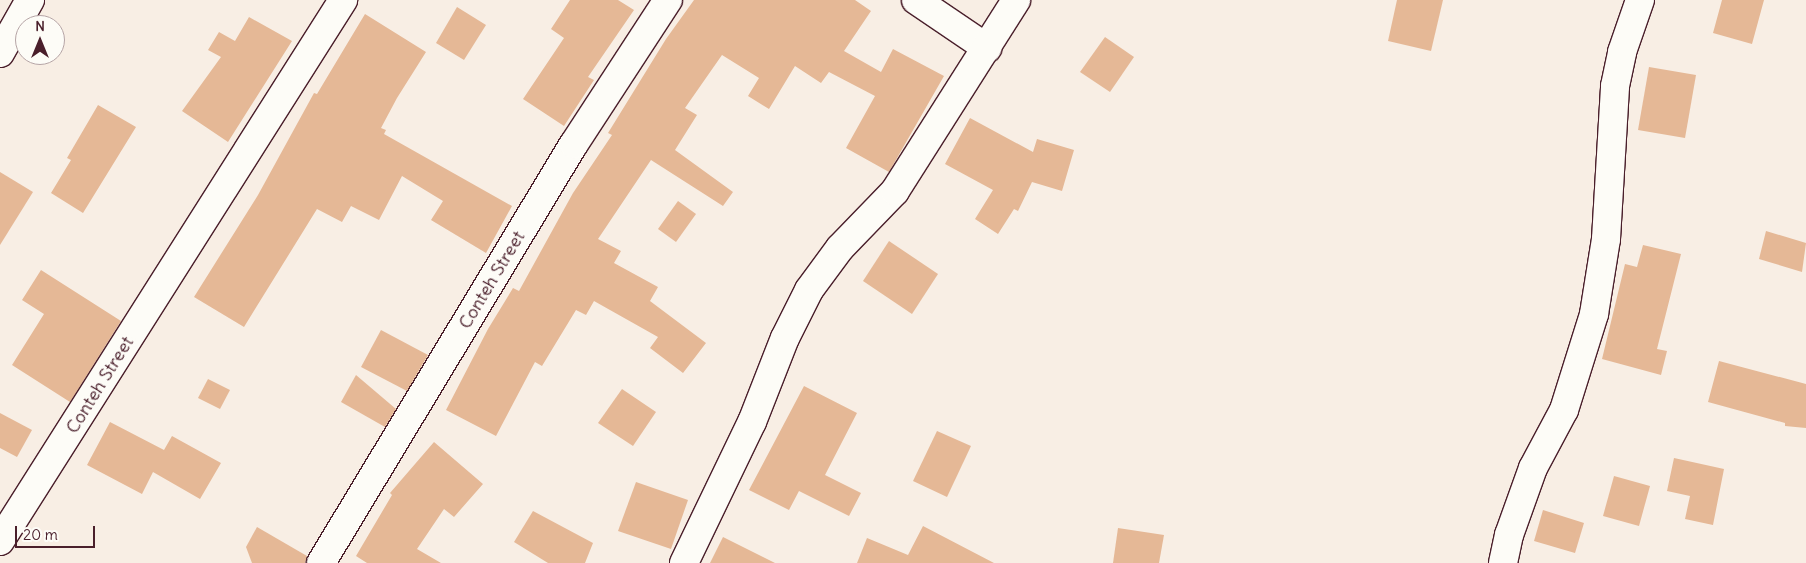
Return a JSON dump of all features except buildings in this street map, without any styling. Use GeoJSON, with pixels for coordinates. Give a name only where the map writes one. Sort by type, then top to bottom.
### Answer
{"type":"FeatureCollection","features":[{"type":"Feature","properties":{"kind":"street"},"geometry":{"type":"LineString","coordinates":[[0,53],[30,0]]}},
{"type":"Feature","properties":{"kind":"street","name":"Conteh Street"},"geometry":{"type":"LineString","coordinates":[[0,541],[343,0]]}},
{"type":"Feature","properties":{"kind":"street","name":"Conteh Street"},"geometry":{"type":"LineString","coordinates":[[321,563],[574,144],[668,0]]}},
{"type":"Feature","properties":{"kind":"street"},"geometry":{"type":"LineString","coordinates":[[916,0],[987,48]]}},
{"type":"Feature","properties":{"kind":"street"},"geometry":{"type":"LineString","coordinates":[[684,563],[752,422],[785,338],[809,290],[840,248],[895,191],[1016,0]]}},
{"type":"Feature","properties":{"kind":"street"},"geometry":{"type":"LineString","coordinates":[[1503,563],[1509,535],[1533,468],[1564,410],[1594,314],[1606,239],[1615,86],[1622,52],[1640,0]]}}]}
